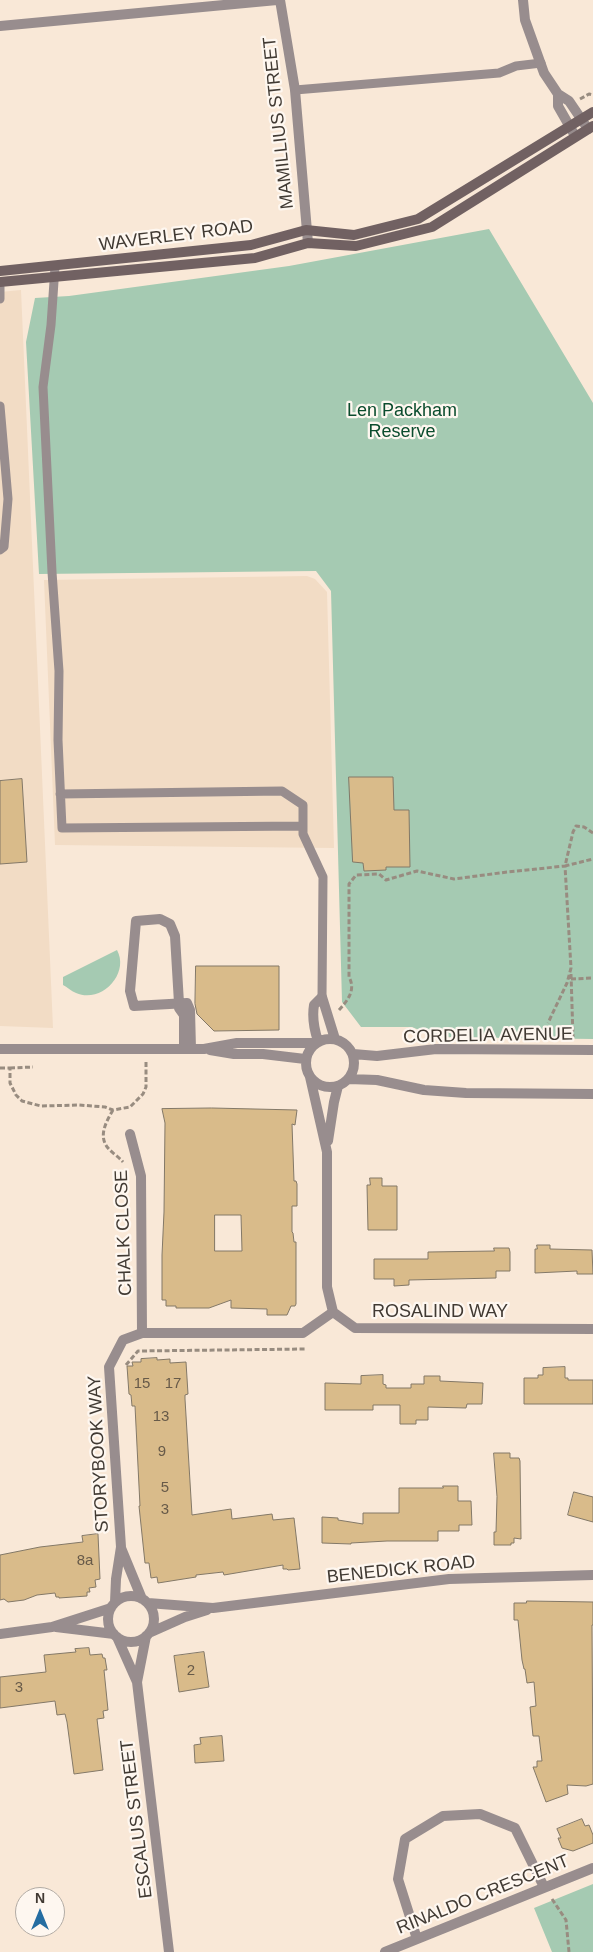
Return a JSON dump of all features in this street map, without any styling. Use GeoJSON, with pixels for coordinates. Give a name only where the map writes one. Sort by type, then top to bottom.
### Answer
{"type":"FeatureCollection","features":[{"type":"Feature","properties":{"kind":"street"},"geometry":{"type":"LineString","coordinates":[[0,26],[279,0]]}},
{"type":"Feature","properties":{"kind":"street","name":"MAMILLIUS STREET"},"geometry":{"type":"LineString","coordinates":[[279,0],[295,90],[308,243]]}},
{"type":"Feature","properties":{"kind":"street"},"geometry":{"type":"LineString","coordinates":[[523,0],[525,20],[544,73],[558,94],[569,101],[581,119],[591,128]]}},
{"type":"Feature","properties":{"kind":"street"},"geometry":{"type":"LineString","coordinates":[[558,94],[558,106],[576,137]]}},
{"type":"Feature","properties":{"kind":"street","name":"WAVERLEY ROAD"},"geometry":{"type":"LineString","coordinates":[[0,282],[54,272],[250,245],[306,230],[354,235],[418,219],[593,112]]}},
{"type":"Feature","properties":{"kind":"street","name":"WAVERLEY ROAD"},"geometry":{"type":"LineString","coordinates":[[0,272],[54,272],[255,258],[308,243],[356,246],[432,226],[591,128]]}},
{"type":"Feature","properties":{"kind":"street"},"geometry":{"type":"LineString","coordinates":[[178,1003],[134,1006],[130,991],[136,921],[160,919],[170,924],[175,936],[178,1003],[184,1015],[188,1049]]}},
{"type":"Feature","properties":{"kind":"street"},"geometry":{"type":"LineString","coordinates":[[317,1042],[313,1011],[314,1005],[322,997],[335,1039]]}},
{"type":"Feature","properties":{"kind":"street"},"geometry":{"type":"LineString","coordinates":[[204,1049],[237,1042],[317,1042],[335,1039],[344,1043],[353,1054],[354,1067],[349,1079]]}},
{"type":"Feature","properties":{"kind":"street"},"geometry":{"type":"LineString","coordinates":[[317,1042],[308,1052],[305,1066],[310,1077],[327,1152]]}},
{"type":"Feature","properties":{"kind":"street"},"geometry":{"type":"LineString","coordinates":[[0,1049],[204,1049],[234,1054],[263,1054],[305,1060]]}},
{"type":"Feature","properties":{"kind":"street","name":"CORDELIA AVENUE"},"geometry":{"type":"LineString","coordinates":[[353,1054],[377,1056],[436,1049],[593,1050]]}},
{"type":"Feature","properties":{"kind":"street"},"geometry":{"type":"LineString","coordinates":[[310,1077],[323,1086],[331,1088],[349,1079],[377,1080],[424,1090],[593,1094]]}},
{"type":"Feature","properties":{"kind":"street"},"geometry":{"type":"LineString","coordinates":[[333,1312],[327,1286],[327,1152],[338,1086]]}},
{"type":"Feature","properties":{"kind":"street","name":"CHALK CLOSE"},"geometry":{"type":"LineString","coordinates":[[130,1134],[142,1176],[142,1333]]}},
{"type":"Feature","properties":{"kind":"street","name":"STORYBOOK WAY"},"geometry":{"type":"LineString","coordinates":[[121,1547],[109,1367],[122,1340],[142,1333],[303,1333],[333,1312]]}},
{"type":"Feature","properties":{"kind":"street","name":"ROSALIND WAY"},"geometry":{"type":"LineString","coordinates":[[333,1312],[355,1328],[593,1329]]}},
{"type":"Feature","properties":{"kind":"street"},"geometry":{"type":"LineString","coordinates":[[121,1547],[145,1601],[154,1615],[136,1682]]}},
{"type":"Feature","properties":{"kind":"street"},"geometry":{"type":"LineString","coordinates":[[121,1547],[113,1605],[108,1621],[136,1682]]}},
{"type":"Feature","properties":{"kind":"street","name":"BENEDICK ROAD"},"geometry":{"type":"LineString","coordinates":[[213,1608],[449,1579],[593,1575]]}},
{"type":"Feature","properties":{"kind":"street"},"geometry":{"type":"LineString","coordinates":[[0,1634],[52,1627],[113,1605],[128,1596],[145,1601],[213,1608]]}},
{"type":"Feature","properties":{"kind":"street"},"geometry":{"type":"LineString","coordinates":[[52,1627],[116,1636],[124,1641],[132,1642],[140,1640],[148,1634],[185,1617],[213,1608]]}},
{"type":"Feature","properties":{"kind":"street","name":"ESCALUS STREET"},"geometry":{"type":"LineString","coordinates":[[136,1682],[169,1952]]}},
{"type":"Feature","properties":{"kind":"street"},"geometry":{"type":"LineString","coordinates":[[418,1939],[398,1879],[405,1839],[442,1816],[480,1814],[515,1828],[544,1887]]}},
{"type":"Feature","properties":{"kind":"street","name":"RINALDO CRESCENT"},"geometry":{"type":"LineString","coordinates":[[385,1952],[593,1868]]}},
{"type":"Feature","properties":{"kind":"lane"},"geometry":{"type":"LineString","coordinates":[[295,90],[498,73],[516,66],[540,63]]}},
{"type":"Feature","properties":{"kind":"lane"},"geometry":{"type":"LineString","coordinates":[[54,272],[51,325],[43,386],[59,671],[58,740],[62,828],[303,826]]}},
{"type":"Feature","properties":{"kind":"lane"},"geometry":{"type":"LineString","coordinates":[[0,287],[0,299]]}},
{"type":"Feature","properties":{"kind":"lane"},"geometry":{"type":"LineString","coordinates":[[0,406],[8,499],[4,547],[0,550]]}},
{"type":"Feature","properties":{"kind":"lane"},"geometry":{"type":"LineString","coordinates":[[60,794],[282,791],[303,805],[303,834],[323,877],[322,997]]}},
{"type":"Feature","properties":{"kind":"path"},"geometry":{"type":"LineString","coordinates":[[573,1040],[572,979],[565,866],[576,826],[584,827],[593,832]]}},
{"type":"Feature","properties":{"kind":"path"},"geometry":{"type":"LineString","coordinates":[[339,1010],[352,992],[352,983],[349,977],[350,884],[356,875],[379,874],[386,880],[418,871],[454,879],[565,866],[593,859]]}},
{"type":"Feature","properties":{"kind":"path"},"geometry":{"type":"LineString","coordinates":[[548,1023],[567,983],[571,968]]}},
{"type":"Feature","properties":{"kind":"path"},"geometry":{"type":"LineString","coordinates":[[572,979],[593,978]]}},
{"type":"Feature","properties":{"kind":"path"},"geometry":{"type":"LineString","coordinates":[[10,1068],[10,1083],[16,1095],[22,1101],[41,1106],[79,1105],[105,1107],[113,1110],[130,1108],[143,1094],[146,1086],[146,1060]]}},
{"type":"Feature","properties":{"kind":"path"},"geometry":{"type":"LineString","coordinates":[[0,1068],[33,1067]]}},
{"type":"Feature","properties":{"kind":"path"},"geometry":{"type":"LineString","coordinates":[[123,1368],[138,1351],[307,1349]]}},
{"type":"Feature","properties":{"kind":"path"},"geometry":{"type":"LineString","coordinates":[[552,1898],[566,1920],[569,1952]]}},
{"type":"Feature","properties":{"kind":"shaded area"},"geometry":{"type":"Polygon","coordinates":[[[21,290],[53,1028],[0,1026],[0,292],[21,290]]]}},
{"type":"Feature","properties":{"kind":"shaded area"},"geometry":{"type":"Polygon","coordinates":[[[307,576],[315,579],[327,592],[334,848],[55,845],[44,580],[307,576]]]}},
{"type":"Feature","properties":{"kind":"green space","name":"Len Packham Reserve"},"geometry":{"type":"Polygon","coordinates":[[[489,229],[593,403],[593,1039],[435,1037],[412,1027],[361,1027],[342,1002],[331,591],[316,571],[39,574],[26,342],[35,298],[69,296],[289,266],[489,229]]]}},
{"type":"Feature","properties":{"kind":"green space"},"geometry":{"type":"Polygon","coordinates":[[[117,950],[120,968],[111,985],[103,991],[85,995],[74,992],[63,985],[63,977],[117,950]]]}},
{"type":"Feature","properties":{"kind":"green space"},"geometry":{"type":"Polygon","coordinates":[[[593,1884],[593,1952],[552,1952],[534,1908],[593,1884]]]}},
{"type":"Feature","properties":{"kind":"building"},"geometry":{"type":"Polygon","coordinates":[[[349,777],[393,777],[394,810],[409,810],[410,867],[386,867],[386,870],[364,871],[363,863],[353,862],[349,777]]]}},
{"type":"Feature","properties":{"kind":"building"},"geometry":{"type":"Polygon","coordinates":[[[22,779],[27,862],[0,864],[0,781],[22,779]]]}},
{"type":"Feature","properties":{"kind":"building"},"geometry":{"type":"Polygon","coordinates":[[[196,966],[279,966],[279,1030],[214,1031],[197,1014],[195,1004],[196,966]]]}},
{"type":"Feature","properties":{"kind":"building"},"geometry":{"type":"Polygon","coordinates":[[[162,1109],[297,1110],[295,1125],[292,1124],[294,1181],[297,1184],[297,1206],[292,1206],[292,1232],[294,1242],[296,1242],[296,1304],[291,1306],[287,1315],[267,1315],[267,1309],[231,1308],[231,1300],[209,1308],[176,1308],[176,1306],[166,1306],[166,1300],[162,1300],[165,1123],[162,1109]],[[215,1215],[215,1251],[242,1251],[241,1215],[215,1215]]]}},
{"type":"Feature","properties":{"kind":"building"},"geometry":{"type":"Polygon","coordinates":[[[370,1178],[382,1178],[382,1186],[397,1186],[397,1230],[368,1230],[367,1185],[370,1185],[370,1178]]]}},
{"type":"Feature","properties":{"kind":"building"},"geometry":{"type":"Polygon","coordinates":[[[537,1245],[550,1245],[550,1249],[592,1250],[593,1274],[577,1274],[577,1271],[535,1273],[535,1249],[537,1249],[537,1245]]]}},
{"type":"Feature","properties":{"kind":"building"},"geometry":{"type":"Polygon","coordinates":[[[494,1248],[509,1248],[510,1252],[510,1271],[496,1271],[496,1278],[409,1280],[409,1285],[394,1286],[394,1279],[374,1279],[374,1259],[428,1259],[428,1252],[494,1251],[494,1248]]]}},
{"type":"Feature","properties":{"kind":"building"},"geometry":{"type":"Polygon","coordinates":[[[157,1358],[157,1360],[170,1359],[170,1363],[186,1362],[188,1394],[185,1395],[185,1399],[192,1515],[231,1509],[232,1519],[272,1514],[273,1520],[294,1518],[300,1569],[283,1569],[283,1565],[224,1575],[223,1572],[196,1575],[196,1577],[158,1583],[157,1577],[151,1578],[149,1563],[145,1563],[139,1506],[135,1406],[132,1406],[131,1395],[129,1394],[127,1366],[133,1366],[132,1362],[141,1362],[141,1359],[157,1358]]]}},
{"type":"Feature","properties":{"kind":"building"},"geometry":{"type":"Polygon","coordinates":[[[565,1367],[565,1378],[568,1378],[568,1380],[593,1380],[593,1404],[524,1404],[524,1378],[538,1378],[538,1375],[543,1375],[543,1368],[565,1367]]]}},
{"type":"Feature","properties":{"kind":"building"},"geometry":{"type":"Polygon","coordinates":[[[383,1375],[383,1384],[386,1385],[386,1388],[411,1388],[411,1384],[424,1384],[424,1376],[440,1376],[440,1381],[483,1383],[482,1404],[467,1404],[466,1408],[428,1407],[428,1420],[416,1420],[416,1424],[400,1424],[400,1405],[373,1405],[373,1410],[325,1410],[325,1383],[361,1384],[361,1376],[383,1375]]]}},
{"type":"Feature","properties":{"kind":"building"},"geometry":{"type":"Polygon","coordinates":[[[494,1453],[510,1453],[510,1458],[519,1458],[520,1461],[521,1539],[514,1538],[514,1543],[511,1543],[511,1545],[494,1545],[497,1497],[494,1453]]]}},
{"type":"Feature","properties":{"kind":"building"},"geometry":{"type":"Polygon","coordinates":[[[443,1486],[458,1486],[458,1501],[471,1501],[472,1525],[459,1525],[459,1531],[438,1531],[438,1541],[322,1543],[322,1517],[338,1518],[338,1520],[363,1524],[363,1513],[399,1513],[399,1488],[443,1488],[443,1486]]]}},
{"type":"Feature","properties":{"kind":"building"},"geometry":{"type":"Polygon","coordinates":[[[574,1492],[593,1497],[593,1522],[568,1515],[574,1492]]]}},
{"type":"Feature","properties":{"kind":"building"},"geometry":{"type":"Polygon","coordinates":[[[98,1534],[100,1579],[95,1580],[96,1587],[89,1588],[90,1592],[87,1592],[87,1596],[59,1598],[56,1597],[55,1593],[37,1595],[24,1600],[8,1602],[4,1599],[0,1600],[0,1555],[40,1547],[83,1542],[82,1536],[98,1534]]]}},
{"type":"Feature","properties":{"kind":"building"},"geometry":{"type":"Polygon","coordinates":[[[527,1601],[593,1602],[593,1784],[586,1786],[567,1785],[568,1794],[546,1802],[533,1767],[537,1767],[537,1761],[542,1761],[539,1736],[533,1736],[530,1707],[536,1706],[534,1682],[527,1683],[522,1660],[518,1620],[514,1620],[514,1603],[526,1603],[527,1601]]]}},
{"type":"Feature","properties":{"kind":"building"},"geometry":{"type":"Polygon","coordinates":[[[89,1648],[90,1655],[102,1654],[103,1658],[105,1658],[107,1670],[104,1670],[108,1710],[103,1711],[104,1718],[97,1719],[103,1770],[74,1774],[65,1714],[57,1715],[55,1701],[0,1708],[0,1677],[46,1672],[44,1655],[76,1652],[75,1649],[89,1648]]]}},
{"type":"Feature","properties":{"kind":"building"},"geometry":{"type":"Polygon","coordinates":[[[204,1652],[209,1687],[179,1692],[174,1656],[204,1652]]]}},
{"type":"Feature","properties":{"kind":"building"},"geometry":{"type":"Polygon","coordinates":[[[222,1736],[224,1761],[195,1763],[194,1745],[201,1744],[200,1738],[222,1736]]]}},
{"type":"Feature","properties":{"kind":"building"},"geometry":{"type":"Polygon","coordinates":[[[582,1819],[585,1826],[589,1825],[593,1835],[593,1843],[573,1851],[562,1848],[558,1838],[561,1838],[557,1829],[582,1819]]]}}]}
